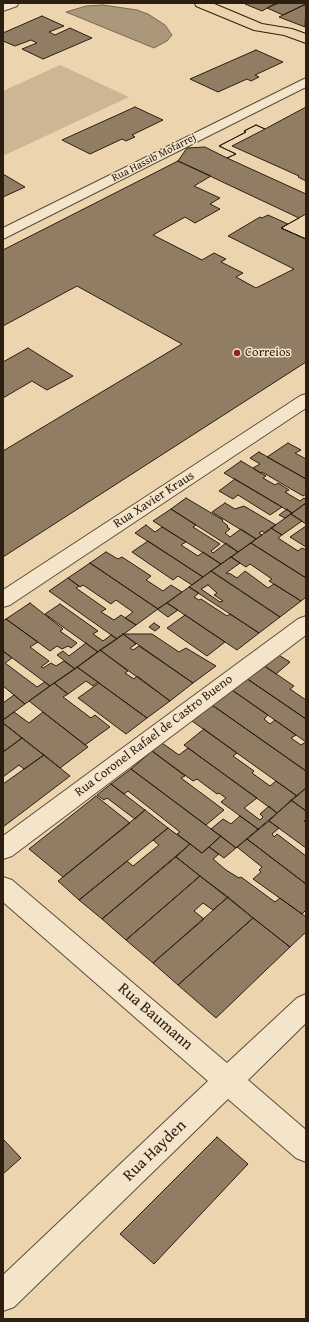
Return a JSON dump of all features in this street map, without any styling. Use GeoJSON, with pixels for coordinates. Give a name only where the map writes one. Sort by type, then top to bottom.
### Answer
{"type":"FeatureCollection","features":[{"type":"Feature","properties":{"kind":"main road"},"geometry":{"type":"LineString","coordinates":[[201,3],[260,27],[287,32],[306,38]]}},
{"type":"Feature","properties":{"kind":"main road"},"geometry":{"type":"LineString","coordinates":[[260,27],[280,42],[306,53]]}},
{"type":"Feature","properties":{"kind":"street"},"geometry":{"type":"LineString","coordinates":[[3,7],[12,3]]}},
{"type":"Feature","properties":{"kind":"street","name":"Rua Hassib Mofarrej"},"geometry":{"type":"LineString","coordinates":[[3,234],[306,82]]}},
{"type":"Feature","properties":{"kind":"street","name":"Rua Xavier Kraus"},"geometry":{"type":"LineString","coordinates":[[3,600],[306,400]]}},
{"type":"Feature","properties":{"kind":"street","name":"Rua Coronel Rafael de Castro Bueno"},"geometry":{"type":"LineString","coordinates":[[3,849],[306,624]]}},
{"type":"Feature","properties":{"kind":"street","name":"Rua Baumann"},"geometry":{"type":"LineString","coordinates":[[3,887],[306,1148]]}},
{"type":"Feature","properties":{"kind":"street","name":"Rua Hayden"},"geometry":{"type":"LineString","coordinates":[[3,1296],[306,1006]]}},
{"type":"Feature","properties":{"kind":"shaded area"},"geometry":{"type":"Polygon","coordinates":[[[103,5],[137,10],[148,14],[165,25],[172,35],[167,41],[154,48],[66,12],[86,6],[103,5]]]}},
{"type":"Feature","properties":{"kind":"shaded area"},"geometry":{"type":"Polygon","coordinates":[[[60,65],[129,97],[3,156],[3,91],[60,65]]]}},
{"type":"Feature","properties":{"kind":"building"},"geometry":{"type":"Polygon","coordinates":[[[276,3],[262,11],[245,4],[276,3]]]}},
{"type":"Feature","properties":{"kind":"building"},"geometry":{"type":"Polygon","coordinates":[[[279,3],[306,4],[283,15],[267,8],[279,3]]]}},
{"type":"Feature","properties":{"kind":"building"},"geometry":{"type":"Polygon","coordinates":[[[306,4],[305,27],[279,17],[283,15],[306,4]]]}},
{"type":"Feature","properties":{"kind":"building"},"geometry":{"type":"Polygon","coordinates":[[[42,16],[64,26],[49,32],[55,35],[70,28],[92,38],[43,59],[22,49],[37,43],[31,40],[15,46],[3,41],[3,33],[42,16]]]}},
{"type":"Feature","properties":{"kind":"building"},"geometry":{"type":"Polygon","coordinates":[[[256,50],[283,62],[255,75],[259,77],[251,81],[247,79],[218,92],[190,79],[256,50]]]}},
{"type":"Feature","properties":{"kind":"building"},"geometry":{"type":"Polygon","coordinates":[[[135,107],[163,120],[132,135],[135,137],[126,141],[122,139],[90,154],[62,140],[135,107]]]}},
{"type":"Feature","properties":{"kind":"building"},"geometry":{"type":"Polygon","coordinates":[[[306,107],[306,239],[281,228],[299,218],[178,161],[187,148],[205,147],[227,158],[236,154],[219,146],[256,125],[265,129],[306,107]]]}},
{"type":"Feature","properties":{"kind":"building"},"geometry":{"type":"Polygon","coordinates":[[[256,125],[265,129],[232,146],[299,176],[298,177],[306,181],[306,194],[227,158],[236,154],[219,146],[256,125]]]}},
{"type":"Feature","properties":{"kind":"building","name":"Correios"},"geometry":{"type":"Polygon","coordinates":[[[178,161],[211,176],[194,186],[220,198],[210,204],[220,209],[195,223],[185,217],[153,235],[202,260],[214,253],[226,259],[221,262],[243,273],[236,277],[256,288],[294,269],[228,236],[260,217],[262,218],[268,215],[288,224],[281,228],[306,239],[306,362],[3,557],[3,451],[182,344],[77,286],[3,326],[3,250],[178,161]]]}},
{"type":"Feature","properties":{"kind":"building"},"geometry":{"type":"Polygon","coordinates":[[[3,174],[25,187],[3,197],[3,174]]]}},
{"type":"Feature","properties":{"kind":"building"},"geometry":{"type":"Polygon","coordinates":[[[306,214],[306,239],[281,228],[288,224],[306,214]]]}},
{"type":"Feature","properties":{"kind":"building"},"geometry":{"type":"Polygon","coordinates":[[[28,348],[73,376],[47,390],[32,381],[3,398],[3,362],[28,348]]]}},
{"type":"Feature","properties":{"kind":"building"},"geometry":{"type":"Polygon","coordinates":[[[288,443],[301,450],[295,453],[306,459],[306,479],[267,457],[288,443]]]}},
{"type":"Feature","properties":{"kind":"building"},"geometry":{"type":"Polygon","coordinates":[[[259,452],[306,479],[306,494],[303,496],[253,468],[260,464],[250,458],[259,452]]]}},
{"type":"Feature","properties":{"kind":"building"},"geometry":{"type":"Polygon","coordinates":[[[241,461],[266,476],[263,478],[275,485],[278,483],[289,490],[285,492],[300,501],[304,498],[306,503],[292,513],[224,473],[241,461]]]}},
{"type":"Feature","properties":{"kind":"building"},"geometry":{"type":"Polygon","coordinates":[[[235,479],[282,507],[270,515],[238,495],[233,499],[219,491],[235,479]]]}},
{"type":"Feature","properties":{"kind":"building"},"geometry":{"type":"Polygon","coordinates":[[[186,498],[223,520],[222,521],[230,529],[225,533],[230,537],[241,529],[256,539],[238,552],[171,509],[186,498]]]}},
{"type":"Feature","properties":{"kind":"building"},"geometry":{"type":"Polygon","coordinates":[[[225,503],[235,509],[244,506],[276,525],[265,533],[262,531],[259,533],[262,535],[256,539],[212,512],[225,503]]]}},
{"type":"Feature","properties":{"kind":"building"},"geometry":{"type":"Polygon","coordinates":[[[306,503],[306,524],[291,514],[306,503]]]}},
{"type":"Feature","properties":{"kind":"building"},"geometry":{"type":"Polygon","coordinates":[[[171,509],[196,525],[193,527],[220,544],[211,551],[213,553],[226,543],[238,552],[221,564],[153,521],[171,509]]]}},
{"type":"Feature","properties":{"kind":"building"},"geometry":{"type":"Polygon","coordinates":[[[287,509],[292,513],[285,518],[279,515],[287,509]]]}},
{"type":"Feature","properties":{"kind":"building"},"geometry":{"type":"Polygon","coordinates":[[[291,514],[302,521],[282,535],[271,528],[291,514]]]}},
{"type":"Feature","properties":{"kind":"building"},"geometry":{"type":"Polygon","coordinates":[[[146,525],[155,532],[162,527],[186,542],[181,545],[198,556],[203,552],[221,564],[203,577],[135,533],[146,525]]]}},
{"type":"Feature","properties":{"kind":"building"},"geometry":{"type":"Polygon","coordinates":[[[306,526],[306,547],[290,537],[306,526]]]}},
{"type":"Feature","properties":{"kind":"building"},"geometry":{"type":"Polygon","coordinates":[[[271,528],[282,535],[278,538],[298,551],[302,548],[306,550],[306,578],[251,543],[271,528]]]}},
{"type":"Feature","properties":{"kind":"building"},"geometry":{"type":"Polygon","coordinates":[[[148,541],[203,577],[192,585],[178,576],[173,580],[132,552],[148,541]]]}},
{"type":"Feature","properties":{"kind":"building"},"geometry":{"type":"Polygon","coordinates":[[[251,543],[306,578],[306,597],[301,601],[269,581],[272,579],[250,564],[246,567],[231,557],[251,543]]]}},
{"type":"Feature","properties":{"kind":"building"},"geometry":{"type":"Polygon","coordinates":[[[106,552],[118,559],[122,557],[151,576],[146,580],[163,591],[171,585],[182,592],[158,609],[90,563],[106,552]]]}},
{"type":"Feature","properties":{"kind":"building"},"geometry":{"type":"Polygon","coordinates":[[[231,557],[240,563],[226,573],[227,574],[229,573],[237,578],[245,571],[268,588],[274,584],[301,601],[280,617],[211,571],[231,557]]]}},
{"type":"Feature","properties":{"kind":"building"},"geometry":{"type":"Polygon","coordinates":[[[90,563],[158,609],[136,625],[125,618],[133,612],[116,600],[111,604],[83,585],[80,587],[68,578],[90,563]]]}},
{"type":"Feature","properties":{"kind":"building"},"geometry":{"type":"Polygon","coordinates":[[[211,571],[280,617],[259,633],[189,587],[211,571]],[[208,585],[201,589],[220,602],[223,601],[214,595],[217,593],[208,585]]]}},
{"type":"Feature","properties":{"kind":"building"},"geometry":{"type":"Polygon","coordinates":[[[68,578],[79,586],[76,588],[106,609],[101,612],[114,620],[121,615],[136,625],[117,639],[49,591],[68,578]]]}},
{"type":"Feature","properties":{"kind":"building"},"geometry":{"type":"Polygon","coordinates":[[[189,587],[199,593],[194,597],[199,600],[201,599],[227,616],[230,614],[259,633],[237,650],[167,603],[189,587]]]}},
{"type":"Feature","properties":{"kind":"building"},"geometry":{"type":"Polygon","coordinates":[[[30,603],[63,629],[60,631],[77,643],[71,648],[68,646],[62,649],[57,646],[50,651],[6,619],[30,603]]]}},
{"type":"Feature","properties":{"kind":"building"},"geometry":{"type":"Polygon","coordinates":[[[167,603],[178,610],[168,617],[157,609],[167,603]]]}},
{"type":"Feature","properties":{"kind":"building"},"geometry":{"type":"Polygon","coordinates":[[[60,604],[98,631],[93,634],[103,641],[111,635],[117,639],[98,652],[45,614],[60,604]]]}},
{"type":"Feature","properties":{"kind":"building"},"geometry":{"type":"Polygon","coordinates":[[[185,615],[225,642],[207,656],[167,628],[185,615]]]}},
{"type":"Feature","properties":{"kind":"building"},"geometry":{"type":"Polygon","coordinates":[[[6,619],[38,642],[30,647],[49,661],[41,667],[43,668],[51,663],[56,666],[64,661],[75,669],[50,686],[3,651],[3,621],[6,619]]]}},
{"type":"Feature","properties":{"kind":"building"},"geometry":{"type":"Polygon","coordinates":[[[154,623],[160,627],[155,631],[149,627],[154,623]]]}},
{"type":"Feature","properties":{"kind":"building"},"geometry":{"type":"Polygon","coordinates":[[[123,634],[136,644],[130,648],[133,650],[139,646],[193,683],[170,701],[100,650],[123,634]]]}},
{"type":"Feature","properties":{"kind":"building"},"geometry":{"type":"Polygon","coordinates":[[[123,634],[152,634],[179,652],[186,648],[216,666],[193,683],[123,634]]]}},
{"type":"Feature","properties":{"kind":"building"},"geometry":{"type":"Polygon","coordinates":[[[86,643],[98,652],[75,669],[57,655],[63,651],[69,656],[86,643]]]}},
{"type":"Feature","properties":{"kind":"building"},"geometry":{"type":"Polygon","coordinates":[[[100,650],[128,671],[125,673],[134,679],[137,676],[170,701],[147,718],[77,667],[100,650]]]}},
{"type":"Feature","properties":{"kind":"building"},"geometry":{"type":"Polygon","coordinates":[[[3,651],[12,658],[5,663],[37,687],[45,682],[50,686],[25,704],[3,686],[3,651]]]}},
{"type":"Feature","properties":{"kind":"building"},"geometry":{"type":"Polygon","coordinates":[[[277,654],[290,662],[276,674],[263,665],[277,654]]]}},
{"type":"Feature","properties":{"kind":"building"},"geometry":{"type":"Polygon","coordinates":[[[263,665],[294,686],[290,689],[306,700],[306,719],[246,678],[263,665]]]}},
{"type":"Feature","properties":{"kind":"building"},"geometry":{"type":"Polygon","coordinates":[[[77,667],[98,682],[93,686],[86,681],[68,694],[54,683],[77,667]]]}},
{"type":"Feature","properties":{"kind":"building"},"geometry":{"type":"Polygon","coordinates":[[[246,678],[306,719],[306,742],[232,690],[246,678]]]}},
{"type":"Feature","properties":{"kind":"building"},"geometry":{"type":"Polygon","coordinates":[[[54,683],[68,694],[63,697],[91,718],[95,715],[110,727],[85,745],[29,701],[54,683]]]}},
{"type":"Feature","properties":{"kind":"building"},"geometry":{"type":"Polygon","coordinates":[[[99,683],[147,718],[126,734],[78,698],[99,683]]]}},
{"type":"Feature","properties":{"kind":"building"},"geometry":{"type":"Polygon","coordinates":[[[232,690],[268,715],[264,719],[270,724],[275,720],[296,735],[291,738],[301,745],[306,742],[306,771],[212,705],[232,690]]]}},
{"type":"Feature","properties":{"kind":"building"},"geometry":{"type":"Polygon","coordinates":[[[14,695],[25,704],[3,720],[3,703],[14,695]]]}},
{"type":"Feature","properties":{"kind":"building"},"geometry":{"type":"Polygon","coordinates":[[[212,705],[306,771],[306,788],[297,796],[192,721],[212,705]]]}},
{"type":"Feature","properties":{"kind":"building"},"geometry":{"type":"Polygon","coordinates":[[[14,712],[29,723],[43,712],[88,747],[60,768],[3,723],[3,720],[14,712]]]}},
{"type":"Feature","properties":{"kind":"building"},"geometry":{"type":"Polygon","coordinates":[[[3,723],[22,738],[3,752],[3,723]]]}},
{"type":"Feature","properties":{"kind":"building"},"geometry":{"type":"Polygon","coordinates":[[[204,729],[237,753],[233,756],[254,771],[252,773],[270,786],[276,781],[297,796],[277,813],[184,745],[204,729]]]}},
{"type":"Feature","properties":{"kind":"building"},"geometry":{"type":"Polygon","coordinates":[[[22,738],[44,755],[24,769],[19,765],[3,777],[3,752],[22,738]]]}},
{"type":"Feature","properties":{"kind":"building"},"geometry":{"type":"Polygon","coordinates":[[[162,743],[179,755],[188,748],[257,798],[244,808],[260,820],[263,817],[260,814],[269,806],[277,813],[258,829],[221,802],[226,798],[219,793],[217,794],[197,779],[193,781],[152,751],[162,743]]]}},
{"type":"Feature","properties":{"kind":"building"},"geometry":{"type":"Polygon","coordinates":[[[152,751],[185,776],[181,778],[224,810],[206,825],[131,769],[152,751]]]}},
{"type":"Feature","properties":{"kind":"building"},"geometry":{"type":"Polygon","coordinates":[[[44,755],[70,776],[3,827],[3,784],[44,755]]]}},
{"type":"Feature","properties":{"kind":"building"},"geometry":{"type":"Polygon","coordinates":[[[131,769],[221,836],[202,853],[177,834],[180,832],[128,791],[124,794],[111,784],[131,769]]]}},
{"type":"Feature","properties":{"kind":"building"},"geometry":{"type":"Polygon","coordinates":[[[111,784],[145,810],[135,819],[107,798],[104,800],[97,795],[111,784]]]}},
{"type":"Feature","properties":{"kind":"building"},"geometry":{"type":"Polygon","coordinates":[[[306,788],[306,811],[291,800],[306,788]]]}},
{"type":"Feature","properties":{"kind":"building"},"geometry":{"type":"Polygon","coordinates":[[[96,796],[130,823],[63,877],[29,849],[96,796]]]}},
{"type":"Feature","properties":{"kind":"building"},"geometry":{"type":"Polygon","coordinates":[[[291,800],[306,811],[306,820],[304,821],[306,823],[306,848],[269,821],[291,800]]]}},
{"type":"Feature","properties":{"kind":"building"},"geometry":{"type":"Polygon","coordinates":[[[145,810],[168,828],[79,900],[58,881],[145,810]]]}},
{"type":"Feature","properties":{"kind":"building"},"geometry":{"type":"Polygon","coordinates":[[[240,816],[258,829],[236,848],[211,829],[223,819],[231,824],[240,816]]]}},
{"type":"Feature","properties":{"kind":"building"},"geometry":{"type":"Polygon","coordinates":[[[269,821],[279,828],[272,834],[274,837],[277,834],[306,856],[306,884],[247,839],[269,821]]]}},
{"type":"Feature","properties":{"kind":"building"},"geometry":{"type":"Polygon","coordinates":[[[168,828],[190,844],[102,919],[79,900],[127,861],[133,866],[159,845],[153,840],[168,828]]]}},
{"type":"Feature","properties":{"kind":"building"},"geometry":{"type":"Polygon","coordinates":[[[221,836],[236,848],[224,858],[209,847],[221,836]]]}},
{"type":"Feature","properties":{"kind":"building"},"geometry":{"type":"Polygon","coordinates":[[[247,839],[306,884],[306,910],[302,914],[253,879],[261,872],[259,870],[262,867],[237,847],[247,839]]]}},
{"type":"Feature","properties":{"kind":"building"},"geometry":{"type":"Polygon","coordinates":[[[190,844],[202,853],[209,847],[219,854],[213,859],[226,870],[239,878],[241,877],[275,902],[280,898],[306,917],[306,932],[290,947],[176,857],[190,844]]]}},
{"type":"Feature","properties":{"kind":"building"},"geometry":{"type":"Polygon","coordinates":[[[176,857],[200,876],[126,940],[102,919],[176,857]]]}},
{"type":"Feature","properties":{"kind":"building"},"geometry":{"type":"Polygon","coordinates":[[[200,876],[228,897],[213,910],[203,903],[194,911],[204,919],[153,963],[126,940],[200,876]]]}},
{"type":"Feature","properties":{"kind":"building"},"geometry":{"type":"Polygon","coordinates":[[[228,897],[253,918],[178,985],[153,963],[228,897]]]}},
{"type":"Feature","properties":{"kind":"building"},"geometry":{"type":"Polygon","coordinates":[[[253,918],[290,947],[216,1018],[178,985],[253,918]]]}},
{"type":"Feature","properties":{"kind":"building"},"geometry":{"type":"Polygon","coordinates":[[[217,1137],[248,1164],[154,1264],[120,1234],[217,1137]]]}},
{"type":"Feature","properties":{"kind":"building"},"geometry":{"type":"Polygon","coordinates":[[[3,1139],[21,1158],[3,1174],[3,1139]]]}},
{"type":"Feature","properties":{"kind":"place","name":"Correios"},"geometry":{"type":"Point","coordinates":[237,353]}}]}
